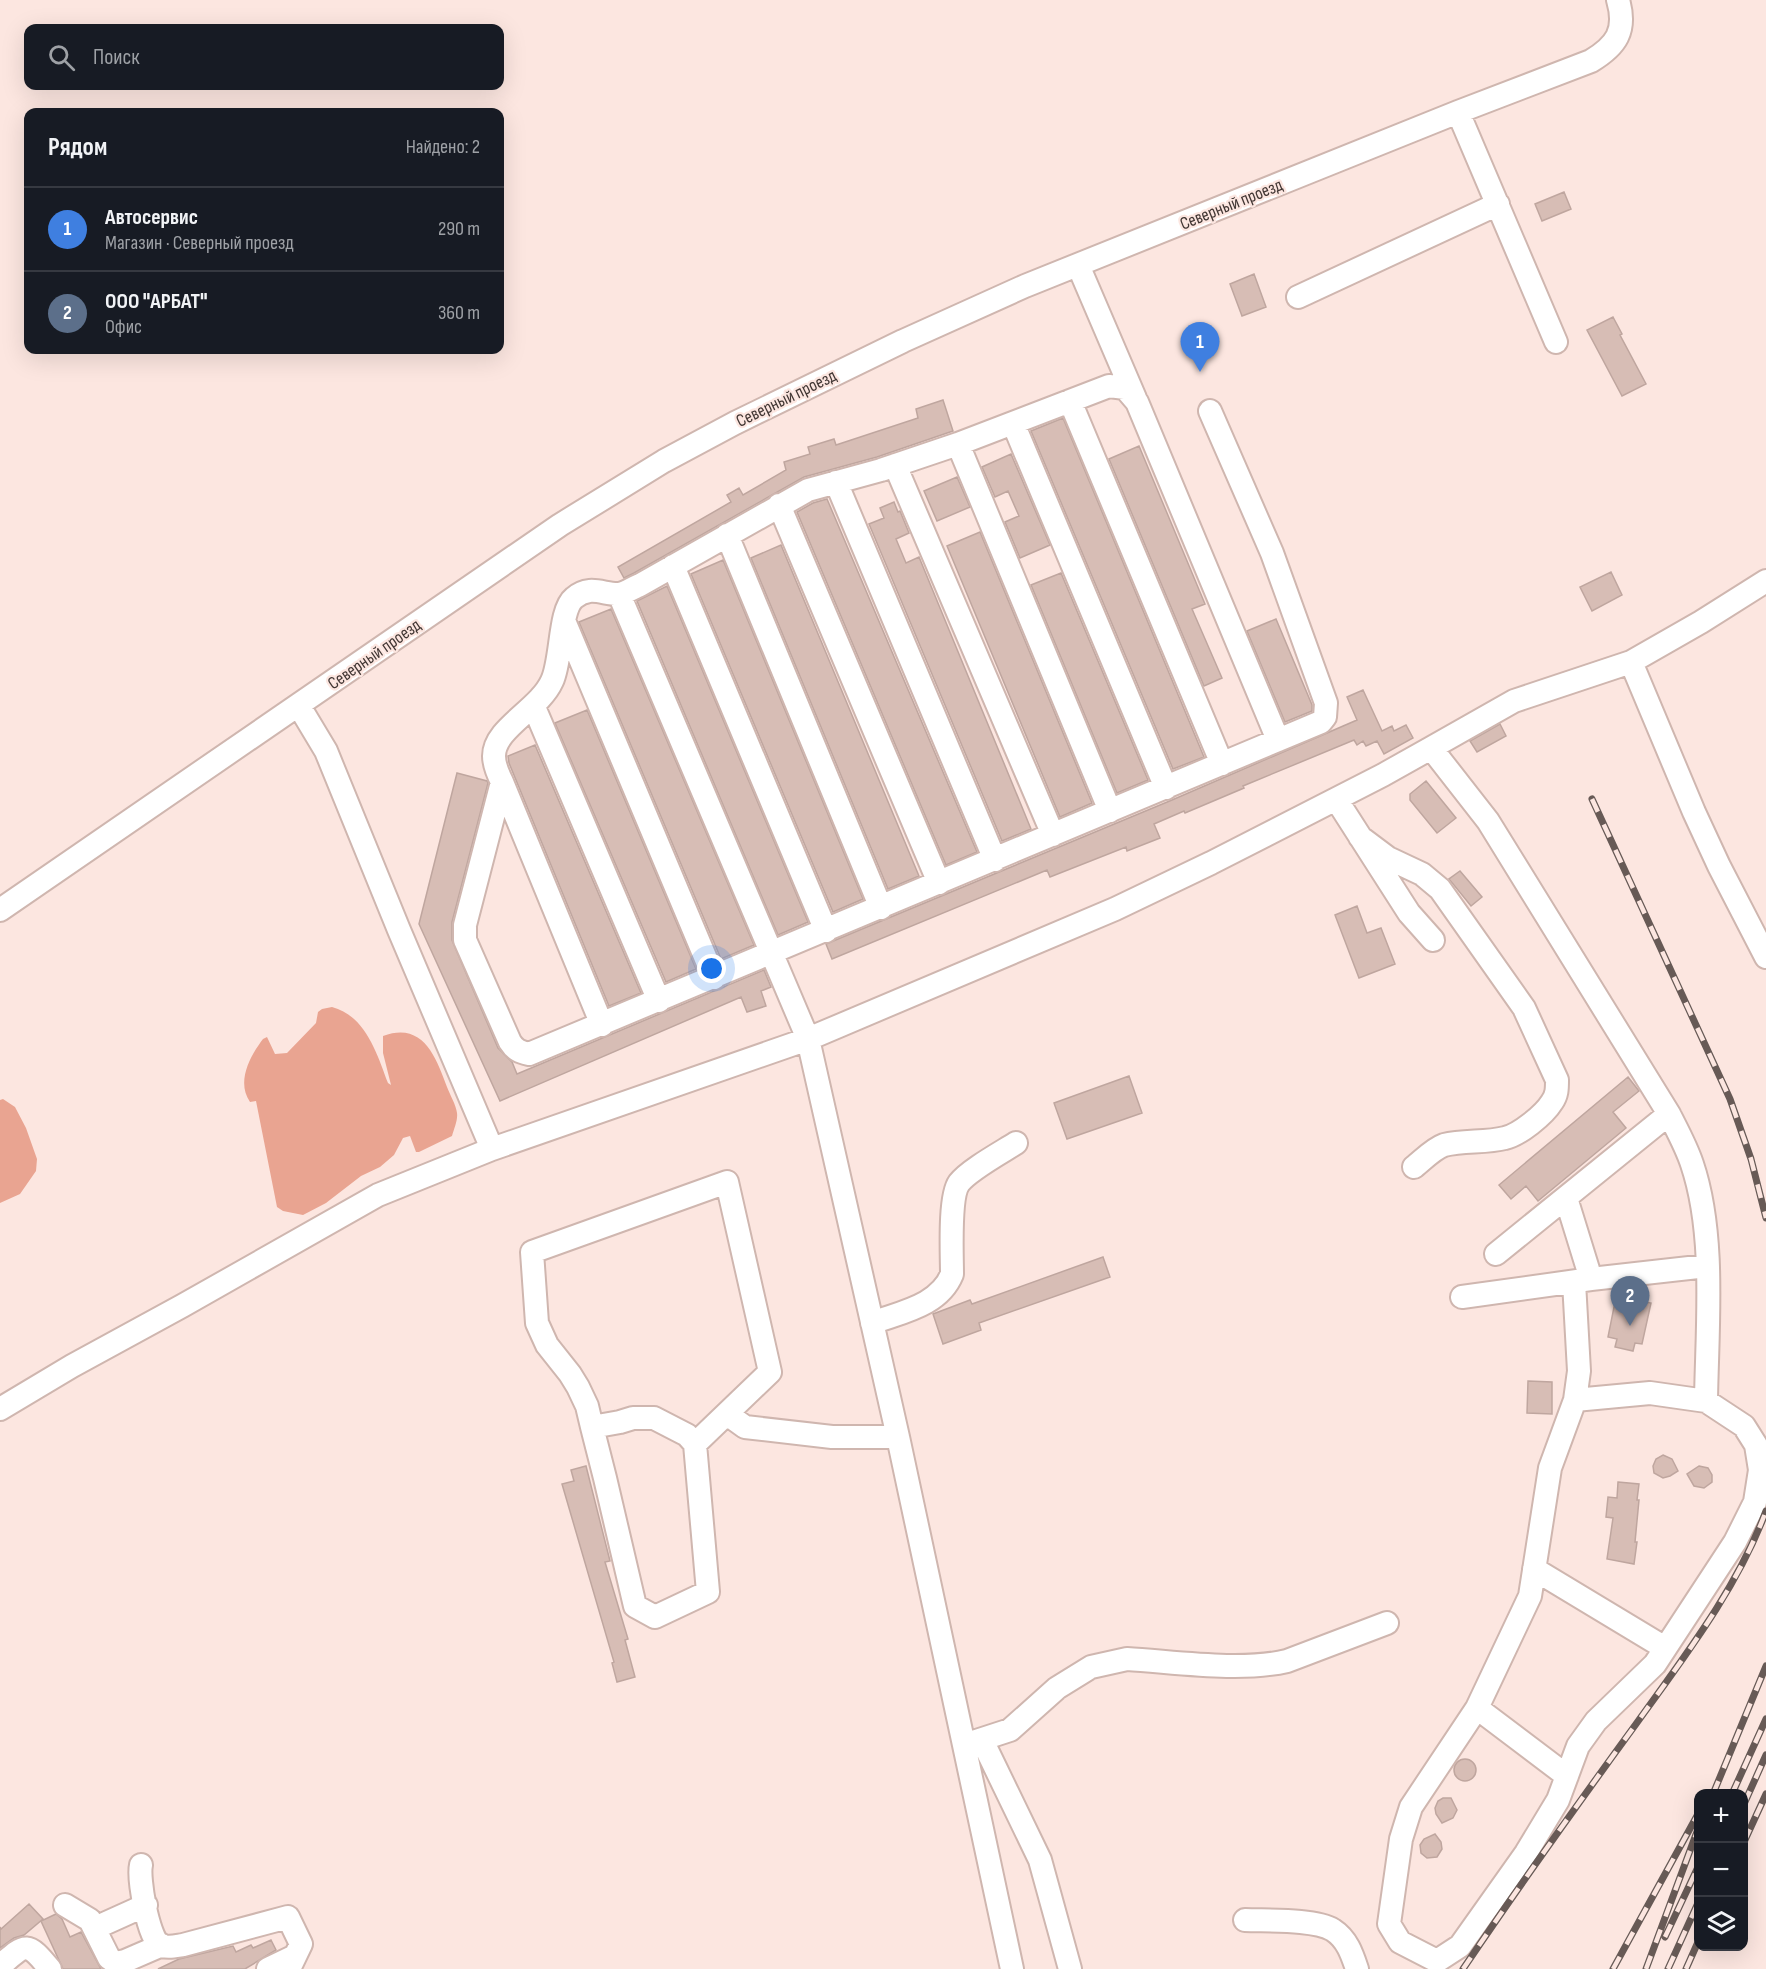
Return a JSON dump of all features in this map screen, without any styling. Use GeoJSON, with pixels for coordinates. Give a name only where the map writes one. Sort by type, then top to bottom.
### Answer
{"type":"FeatureCollection","features":[{"type":"Feature","properties":{"kind":"street","name":"Северный проезд"},"geometry":{"type":"LineString","coordinates":[[0,910],[560,525],[664,461],[744,418],[903,341],[1078,265],[1591,61],[1607,51],[1616,40],[1621,26],[1619,4]]}},
{"type":"Feature","properties":{"kind":"street"},"geometry":{"type":"LineString","coordinates":[[1458,112],[1556,342]]}},
{"type":"Feature","properties":{"kind":"street"},"geometry":{"type":"LineString","coordinates":[[1299,297],[1498,204]]}},
{"type":"Feature","properties":{"kind":"street"},"geometry":{"type":"LineString","coordinates":[[1078,265],[1278,740]]}},
{"type":"Feature","properties":{"kind":"street"},"geometry":{"type":"LineString","coordinates":[[602,1025],[495,765],[495,747],[499,737],[534,707],[551,684],[556,672],[568,605],[574,598],[582,594],[603,591],[619,594],[640,585],[808,490],[896,465],[958,444],[1109,386],[1125,388],[1137,402]]}},
{"type":"Feature","properties":{"kind":"street"},"geometry":{"type":"LineString","coordinates":[[1070,401],[1222,764]]}},
{"type":"Feature","properties":{"kind":"street"},"geometry":{"type":"LineString","coordinates":[[502,782],[465,925],[465,940],[510,1042],[520,1053],[529,1054],[772,954],[1320,722],[1325,717],[1326,703],[1272,553],[1210,411]]}},
{"type":"Feature","properties":{"kind":"street"},"geometry":{"type":"LineString","coordinates":[[1013,423],[1166,788]]}},
{"type":"Feature","properties":{"kind":"street"},"geometry":{"type":"LineString","coordinates":[[958,444],[1110,811]]}},
{"type":"Feature","properties":{"kind":"street"},"geometry":{"type":"LineString","coordinates":[[896,465],[1053,835]]}},
{"type":"Feature","properties":{"kind":"street"},"geometry":{"type":"LineString","coordinates":[[836,482],[995,860]]}},
{"type":"Feature","properties":{"kind":"street"},"geometry":{"type":"LineString","coordinates":[[779,505],[939,883]]}},
{"type":"Feature","properties":{"kind":"street"},"geometry":{"type":"LineString","coordinates":[[727,535],[881,908]]}},
{"type":"Feature","properties":{"kind":"street"},"geometry":{"type":"LineString","coordinates":[[672,566],[826,931]]}},
{"type":"Feature","properties":{"kind":"street"},"geometry":{"type":"LineString","coordinates":[[0,1409],[72,1365],[182,1306],[378,1195],[492,1149],[808,1039],[1115,909],[1383,775],[1514,701],[1631,662],[1766,581]]}},
{"type":"Feature","properties":{"kind":"street"},"geometry":{"type":"LineString","coordinates":[[619,594],[808,1039],[898,1437],[973,1742],[1012,1969]]}},
{"type":"Feature","properties":{"kind":"street"},"geometry":{"type":"LineString","coordinates":[[564,621],[714,978]]}},
{"type":"Feature","properties":{"kind":"street"},"geometry":{"type":"LineString","coordinates":[[1631,662],[1694,812],[1766,957]]}},
{"type":"Feature","properties":{"kind":"street"},"geometry":{"type":"LineString","coordinates":[[299,706],[326,751],[492,1149]]}},
{"type":"Feature","properties":{"kind":"street"},"geometry":{"type":"LineString","coordinates":[[534,707],[659,1001]]}},
{"type":"Feature","properties":{"kind":"street"},"geometry":{"type":"LineString","coordinates":[[1431,748],[1476,804],[1499,838],[1604,1012],[1669,1114],[1684,1143],[1695,1173],[1704,1220],[1707,1266],[1706,1401]]}},
{"type":"Feature","properties":{"kind":"street"},"geometry":{"type":"LineString","coordinates":[[1336,799],[1409,913],[1433,940]]}},
{"type":"Feature","properties":{"kind":"street"},"geometry":{"type":"LineString","coordinates":[[1360,837],[1388,858],[1422,874],[1440,889],[1524,1008],[1557,1080],[1558,1090],[1549,1106],[1515,1135],[1494,1140],[1441,1146],[1414,1167]]}},
{"type":"Feature","properties":{"kind":"street"},"geometry":{"type":"LineString","coordinates":[[1496,1254],[1669,1114]]}},
{"type":"Feature","properties":{"kind":"street"},"geometry":{"type":"LineString","coordinates":[[872,1323],[928,1301],[948,1285],[952,1274],[954,1202],[959,1183],[1016,1143]]}},
{"type":"Feature","properties":{"kind":"street"},"geometry":{"type":"LineString","coordinates":[[592,1427],[633,1418],[654,1418],[687,1435],[695,1444],[708,1592],[655,1617],[635,1606],[605,1478],[592,1427],[587,1406],[570,1374],[547,1345],[537,1323],[532,1252],[727,1182],[770,1372],[695,1444]]}},
{"type":"Feature","properties":{"kind":"street"},"geometry":{"type":"LineString","coordinates":[[1566,1198],[1582,1281],[1579,1371],[1575,1400],[1550,1468],[1530,1596],[1477,1708],[1411,1807],[1401,1839],[1389,1924],[1400,1942],[1437,1961],[1460,1946],[1526,1853],[1558,1800],[1578,1746],[1596,1720],[1655,1664],[1735,1542],[1755,1502],[1760,1470],[1756,1445],[1744,1426],[1706,1401],[1650,1393],[1575,1400]]}},
{"type":"Feature","properties":{"kind":"street"},"geometry":{"type":"LineString","coordinates":[[1462,1297],[1707,1266]]}},
{"type":"Feature","properties":{"kind":"street"},"geometry":{"type":"LineString","coordinates":[[727,1413],[745,1427],[832,1437],[898,1437]]}},
{"type":"Feature","properties":{"kind":"street"},"geometry":{"type":"LineString","coordinates":[[1534,1569],[1665,1648]]}},
{"type":"Feature","properties":{"kind":"street"},"geometry":{"type":"LineString","coordinates":[[973,1742],[1010,1730],[1070,1679],[1091,1667],[1109,1661],[1127,1659],[1247,1666],[1272,1664],[1287,1661],[1387,1623]]}},
{"type":"Feature","properties":{"kind":"street"},"geometry":{"type":"LineString","coordinates":[[1477,1708],[1567,1776]]}},
{"type":"Feature","properties":{"kind":"street"},"geometry":{"type":"LineString","coordinates":[[973,1742],[1040,1860],[1070,1969]]}},
{"type":"Feature","properties":{"kind":"street"},"geometry":{"type":"LineString","coordinates":[[141,1865],[140,1878],[153,1934],[162,1946]]}},
{"type":"Feature","properties":{"kind":"street"},"geometry":{"type":"LineString","coordinates":[[66,1905],[87,1918],[95,1928],[110,1958],[116,1963],[162,1946],[183,1945],[288,1917],[301,1944],[292,1963],[268,1969]]}},
{"type":"Feature","properties":{"kind":"street"},"geometry":{"type":"LineString","coordinates":[[95,1928],[146,1905]]}},
{"type":"Feature","properties":{"kind":"street"},"geometry":{"type":"LineString","coordinates":[[1245,1920],[1325,1926],[1334,1930],[1344,1940],[1351,1951],[1357,1969]]}},
{"type":"Feature","properties":{"kind":"street"},"geometry":{"type":"LineString","coordinates":[[0,1966],[22,1948],[29,1948],[35,1950],[50,1969]]}},
{"type":"Feature","properties":{"kind":"shaded area"},"geometry":{"type":"Polygon","coordinates":[[[332,1007],[344,1012],[362,1027],[391,1085],[383,1053],[383,1036],[408,1033],[426,1045],[438,1064],[455,1107],[457,1119],[452,1136],[419,1152],[416,1152],[410,1136],[403,1138],[394,1155],[380,1167],[361,1176],[326,1203],[303,1215],[283,1211],[277,1207],[256,1101],[250,1102],[244,1086],[246,1069],[263,1039],[267,1037],[275,1054],[287,1053],[316,1023],[318,1012],[332,1007]]]}},
{"type":"Feature","properties":{"kind":"shaded area"},"geometry":{"type":"Polygon","coordinates":[[[3,1099],[15,1107],[26,1128],[37,1159],[36,1171],[20,1194],[0,1203],[0,1100],[3,1099]]]}},
{"type":"Feature","properties":{"kind":"building"},"geometry":{"type":"Polygon","coordinates":[[[1564,192],[1571,209],[1542,221],[1535,204],[1564,192]]]}},
{"type":"Feature","properties":{"kind":"building"},"geometry":{"type":"Polygon","coordinates":[[[1254,274],[1266,307],[1242,316],[1230,284],[1254,274]]]}},
{"type":"Feature","properties":{"kind":"building"},"geometry":{"type":"Polygon","coordinates":[[[1613,317],[1646,384],[1622,396],[1587,330],[1613,317]]]}},
{"type":"Feature","properties":{"kind":"building"},"geometry":{"type":"Polygon","coordinates":[[[943,400],[953,431],[877,457],[804,477],[624,578],[618,567],[731,502],[727,495],[739,488],[743,495],[786,470],[784,462],[810,454],[808,447],[834,439],[836,445],[918,418],[916,409],[943,400]]]}},
{"type":"Feature","properties":{"kind":"building"},"geometry":{"type":"Polygon","coordinates":[[[1063,418],[1204,757],[1173,769],[1031,431],[1063,418]]]}},
{"type":"Feature","properties":{"kind":"building"},"geometry":{"type":"Polygon","coordinates":[[[1139,446],[1205,604],[1192,609],[1222,678],[1204,686],[1109,459],[1139,446]]]}},
{"type":"Feature","properties":{"kind":"building"},"geometry":{"type":"Polygon","coordinates":[[[1011,454],[1050,545],[1020,558],[1005,522],[1019,516],[1008,491],[995,497],[982,467],[1011,454]]]}},
{"type":"Feature","properties":{"kind":"building"},"geometry":{"type":"Polygon","coordinates":[[[957,477],[970,507],[937,521],[924,491],[957,477]]]}},
{"type":"Feature","properties":{"kind":"building"},"geometry":{"type":"Polygon","coordinates":[[[827,499],[977,852],[946,865],[797,512],[813,503],[827,499]]]}},
{"type":"Feature","properties":{"kind":"building"},"geometry":{"type":"Polygon","coordinates":[[[894,502],[909,533],[896,539],[906,563],[919,557],[1031,829],[1002,841],[869,524],[884,518],[880,508],[894,502]]]}},
{"type":"Feature","properties":{"kind":"building"},"geometry":{"type":"Polygon","coordinates":[[[980,532],[1092,803],[1060,817],[947,546],[980,532]]]}},
{"type":"Feature","properties":{"kind":"building"},"geometry":{"type":"Polygon","coordinates":[[[781,545],[919,876],[888,889],[751,558],[781,545]]]}},
{"type":"Feature","properties":{"kind":"building"},"geometry":{"type":"Polygon","coordinates":[[[723,560],[863,899],[833,912],[691,574],[723,560]]]}},
{"type":"Feature","properties":{"kind":"building"},"geometry":{"type":"Polygon","coordinates":[[[1611,572],[1622,595],[1592,611],[1580,587],[1611,572]]]}},
{"type":"Feature","properties":{"kind":"building"},"geometry":{"type":"Polygon","coordinates":[[[1061,573],[1148,780],[1117,793],[1031,585],[1061,573]]]}},
{"type":"Feature","properties":{"kind":"building"},"geometry":{"type":"Polygon","coordinates":[[[667,586],[808,922],[778,935],[637,601],[667,586]]]}},
{"type":"Feature","properties":{"kind":"building"},"geometry":{"type":"Polygon","coordinates":[[[611,609],[754,945],[721,959],[579,622],[611,609]]]}},
{"type":"Feature","properties":{"kind":"building"},"geometry":{"type":"Polygon","coordinates":[[[1276,619],[1312,705],[1312,711],[1285,722],[1247,631],[1276,619]]]}},
{"type":"Feature","properties":{"kind":"building"},"geometry":{"type":"Polygon","coordinates":[[[1363,690],[1382,731],[1392,726],[1394,731],[1406,725],[1413,738],[1384,754],[1377,741],[1366,746],[1363,741],[1357,745],[1354,740],[1185,813],[1184,811],[1154,824],[1160,838],[1127,851],[1126,847],[1050,877],[1047,870],[832,959],[826,944],[1172,800],[1357,720],[1347,697],[1363,690]]]}},
{"type":"Feature","properties":{"kind":"building"},"geometry":{"type":"Polygon","coordinates":[[[587,710],[696,969],[666,982],[555,723],[587,710]]]}},
{"type":"Feature","properties":{"kind":"building"},"geometry":{"type":"Polygon","coordinates":[[[1500,724],[1506,736],[1477,752],[1470,741],[1500,724]]]}},
{"type":"Feature","properties":{"kind":"building"},"geometry":{"type":"Polygon","coordinates":[[[535,745],[641,993],[609,1006],[509,763],[508,756],[535,745]]]}},
{"type":"Feature","properties":{"kind":"building"},"geometry":{"type":"Polygon","coordinates":[[[457,773],[488,783],[452,922],[452,940],[498,1048],[512,1062],[517,1074],[764,970],[771,987],[761,991],[766,1006],[747,1012],[741,997],[500,1101],[419,924],[457,773]]]}},
{"type":"Feature","properties":{"kind":"building"},"geometry":{"type":"Polygon","coordinates":[[[1426,781],[1456,818],[1437,833],[1410,800],[1410,794],[1426,781]]]}},
{"type":"Feature","properties":{"kind":"building"},"geometry":{"type":"Polygon","coordinates":[[[1460,871],[1482,897],[1471,906],[1449,879],[1460,871]]]}},
{"type":"Feature","properties":{"kind":"building"},"geometry":{"type":"Polygon","coordinates":[[[1357,906],[1367,933],[1381,928],[1395,964],[1359,978],[1335,915],[1357,906]]]}},
{"type":"Feature","properties":{"kind":"building"},"geometry":{"type":"Polygon","coordinates":[[[1129,1076],[1142,1113],[1067,1139],[1054,1103],[1129,1076]]]}},
{"type":"Feature","properties":{"kind":"building"},"geometry":{"type":"Polygon","coordinates":[[[1628,1077],[1639,1091],[1613,1112],[1626,1128],[1538,1201],[1526,1186],[1511,1199],[1499,1185],[1628,1077]]]}},
{"type":"Feature","properties":{"kind":"building"},"geometry":{"type":"Polygon","coordinates":[[[1103,1257],[1110,1277],[979,1323],[981,1330],[943,1344],[933,1314],[970,1300],[972,1304],[1103,1257]]]}},
{"type":"Feature","properties":{"kind":"building"},"geometry":{"type":"Polygon","coordinates":[[[1616,1297],[1651,1303],[1642,1344],[1635,1343],[1633,1351],[1615,1347],[1617,1339],[1608,1337],[1616,1297]]]}},
{"type":"Feature","properties":{"kind":"building"},"geometry":{"type":"Polygon","coordinates":[[[1528,1381],[1552,1382],[1552,1414],[1527,1413],[1528,1381]]]}},
{"type":"Feature","properties":{"kind":"building"},"geometry":{"type":"Polygon","coordinates":[[[1663,1455],[1672,1459],[1678,1471],[1663,1478],[1654,1473],[1653,1466],[1656,1459],[1663,1455]]]}},
{"type":"Feature","properties":{"kind":"building"},"geometry":{"type":"Polygon","coordinates":[[[586,1466],[610,1561],[605,1562],[628,1639],[625,1640],[635,1677],[617,1682],[612,1663],[614,1662],[562,1484],[574,1481],[571,1470],[586,1466]]]}},
{"type":"Feature","properties":{"kind":"building"},"geometry":{"type":"Polygon","coordinates":[[[1699,1466],[1708,1468],[1712,1475],[1712,1482],[1704,1488],[1694,1486],[1687,1474],[1699,1466]]]}},
{"type":"Feature","properties":{"kind":"building"},"geometry":{"type":"Polygon","coordinates":[[[1618,1482],[1639,1484],[1634,1564],[1607,1559],[1613,1518],[1606,1517],[1608,1497],[1617,1498],[1618,1482]]]}},
{"type":"Feature","properties":{"kind":"building"},"geometry":{"type":"Polygon","coordinates":[[[1465,1759],[1473,1762],[1476,1770],[1473,1778],[1465,1781],[1457,1778],[1454,1770],[1457,1762],[1465,1759]]]}},
{"type":"Feature","properties":{"kind":"building"},"geometry":{"type":"Polygon","coordinates":[[[1451,1798],[1457,1810],[1453,1818],[1442,1823],[1435,1808],[1438,1801],[1451,1798]]]}},
{"type":"Feature","properties":{"kind":"building"},"geometry":{"type":"Polygon","coordinates":[[[1435,1834],[1441,1842],[1442,1849],[1437,1857],[1427,1858],[1421,1853],[1420,1845],[1424,1839],[1435,1834]]]}},
{"type":"Feature","properties":{"kind":"building"},"geometry":{"type":"Polygon","coordinates":[[[29,1904],[43,1919],[24,1935],[14,1938],[0,1948],[0,1927],[1,1929],[29,1904]]]}},
{"type":"Feature","properties":{"kind":"building"},"geometry":{"type":"Polygon","coordinates":[[[56,1914],[62,1919],[70,1937],[81,1932],[101,1969],[63,1969],[41,1921],[56,1914]]]}},
{"type":"Feature","properties":{"kind":"building"},"geometry":{"type":"Polygon","coordinates":[[[271,1940],[276,1950],[245,1969],[158,1969],[179,1959],[233,1946],[236,1952],[271,1940]]]}},
{"type":"Feature","properties":{"kind":"railway"},"geometry":{"type":"LineString","coordinates":[[1592,799],[1730,1099],[1751,1159],[1766,1218]]}},
{"type":"Feature","properties":{"kind":"railway"},"geometry":{"type":"LineString","coordinates":[[1463,1969],[1708,1622],[1740,1568],[1766,1511]]}},
{"type":"Feature","properties":{"kind":"railway"},"geometry":{"type":"LineString","coordinates":[[1715,1789],[1766,1666]]}},
{"type":"Feature","properties":{"kind":"railway"},"geometry":{"type":"LineString","coordinates":[[1734,1789],[1766,1719]]}},
{"type":"Feature","properties":{"kind":"railway"},"geometry":{"type":"LineString","coordinates":[[1748,1795],[1766,1755]]}},
{"type":"Feature","properties":{"kind":"railway"},"geometry":{"type":"LineString","coordinates":[[1748,1833],[1766,1794]]}},
{"type":"Feature","properties":{"kind":"railway"},"geometry":{"type":"LineString","coordinates":[[1613,1969],[1694,1821]]}},
{"type":"Feature","properties":{"kind":"railway"},"geometry":{"type":"LineString","coordinates":[[1646,1969],[1694,1840]]}},
{"type":"Feature","properties":{"kind":"railway"},"geometry":{"type":"LineString","coordinates":[[1665,1937],[1694,1875]]}},
{"type":"Feature","properties":{"kind":"railway"},"geometry":{"type":"LineString","coordinates":[[1668,1969],[1694,1912]]}},
{"type":"Feature","properties":{"kind":"railway"},"geometry":{"type":"LineString","coordinates":[[1686,1969],[1694,1951]]}},
{"type":"Feature","properties":{"kind":"place","name":"Автосервис"},"geometry":{"type":"Point","coordinates":[1200,372]}},
{"type":"Feature","properties":{"kind":"place","name":"ООО \"АРБАТ\""},"geometry":{"type":"Point","coordinates":[1630,1326]}}]}
